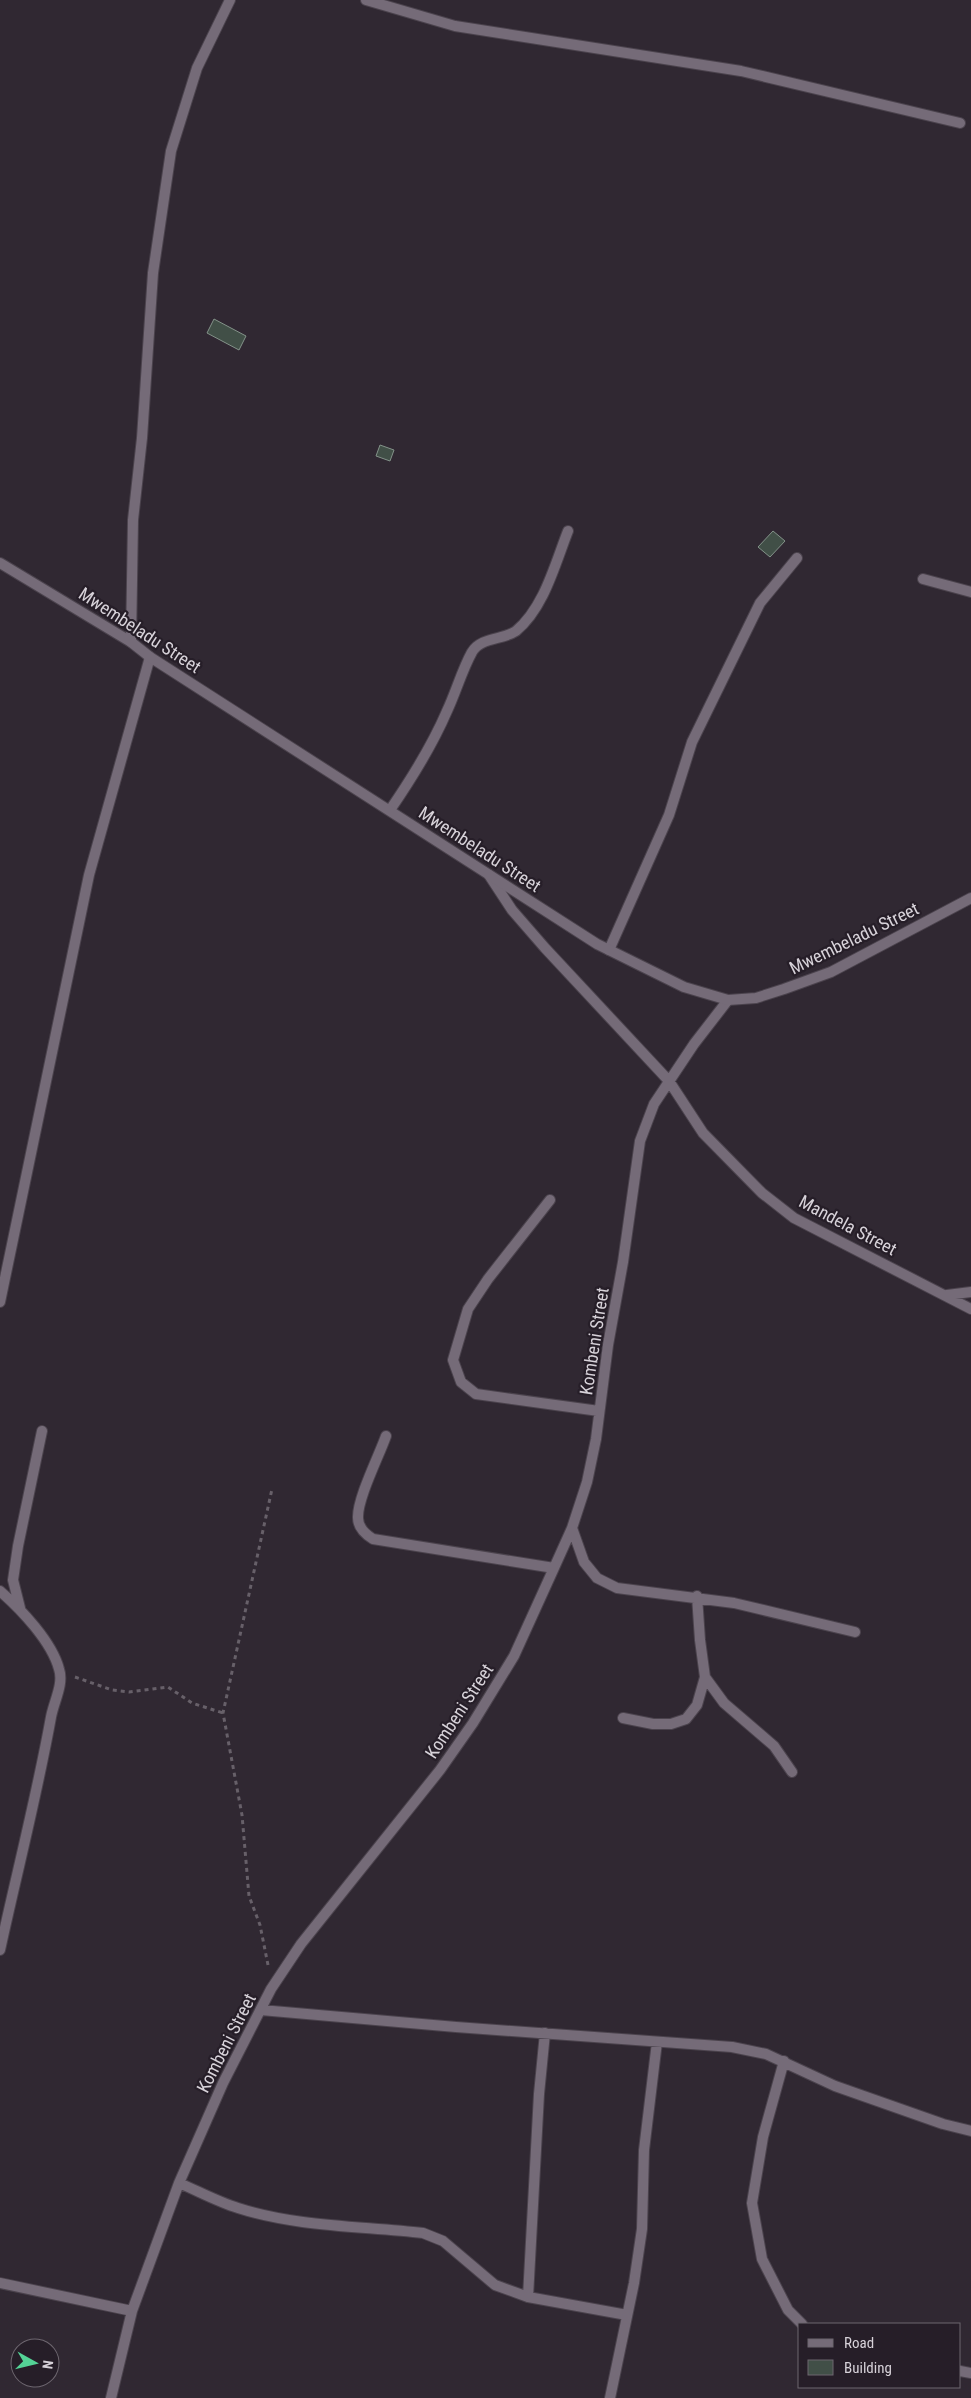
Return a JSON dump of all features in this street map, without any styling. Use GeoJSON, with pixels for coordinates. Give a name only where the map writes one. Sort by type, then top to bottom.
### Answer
{"type":"FeatureCollection","features":[{"type":"Feature","properties":{"kind":"street"},"geometry":{"type":"LineString","coordinates":[[131,642],[133,520],[142,438],[153,273],[171,151],[197,68],[230,0]]}},
{"type":"Feature","properties":{"kind":"street"},"geometry":{"type":"LineString","coordinates":[[366,0],[455,26],[741,71],[960,123]]}},
{"type":"Feature","properties":{"kind":"street"},"geometry":{"type":"LineString","coordinates":[[390,810],[419,767],[447,712],[473,650],[487,640],[509,636],[524,624],[542,595],[568,531]]}},
{"type":"Feature","properties":{"kind":"street"},"geometry":{"type":"LineString","coordinates":[[610,950],[669,816],[692,742],[760,603],[797,558]]}},
{"type":"Feature","properties":{"kind":"street","name":"Mwembeladu Street"},"geometry":{"type":"LineString","coordinates":[[0,563],[131,642],[150,657],[597,944],[684,987],[728,1000],[756,998],[831,972],[971,898]]}},
{"type":"Feature","properties":{"kind":"street"},"geometry":{"type":"LineString","coordinates":[[923,579],[971,592]]}},
{"type":"Feature","properties":{"kind":"street"},"geometry":{"type":"LineString","coordinates":[[0,1302],[89,875],[150,657]]}},
{"type":"Feature","properties":{"kind":"street","name":"Mandela Street"},"geometry":{"type":"LineString","coordinates":[[489,875],[512,910],[669,1081],[703,1133],[737,1169],[794,1218],[971,1309]]}},
{"type":"Feature","properties":{"kind":"street","name":"Kombeni Street"},"geometry":{"type":"LineString","coordinates":[[111,2398],[132,2311],[179,2182],[223,2083],[271,1989],[301,1944],[440,1770],[473,1723],[514,1656],[572,1528],[587,1482],[640,1141],[654,1104],[728,1000]]}},
{"type":"Feature","properties":{"kind":"street"},"geometry":{"type":"LineString","coordinates":[[550,1200],[488,1279],[468,1309],[453,1360],[461,1382],[476,1394],[599,1411]]}},
{"type":"Feature","properties":{"kind":"street"},"geometry":{"type":"LineString","coordinates":[[947,1295],[971,1292]]}},
{"type":"Feature","properties":{"kind":"street"},"geometry":{"type":"LineString","coordinates":[[20,1608],[13,1580],[18,1546],[42,1431]]}},
{"type":"Feature","properties":{"kind":"street"},"geometry":{"type":"LineString","coordinates":[[386,1436],[362,1497],[358,1519],[363,1533],[373,1539],[554,1568]]}},
{"type":"Feature","properties":{"kind":"street"},"geometry":{"type":"LineString","coordinates":[[572,1528],[584,1562],[597,1578],[617,1588],[697,1596],[855,1632]]}},
{"type":"Feature","properties":{"kind":"street"},"geometry":{"type":"LineString","coordinates":[[0,1591],[20,1608],[55,1656],[60,1671],[60,1685],[53,1707],[37,1794],[0,1950]]}},
{"type":"Feature","properties":{"kind":"street"},"geometry":{"type":"LineString","coordinates":[[623,1718],[653,1724],[671,1724],[686,1719],[697,1705],[705,1676],[697,1596]]}},
{"type":"Feature","properties":{"kind":"street"},"geometry":{"type":"LineString","coordinates":[[705,1676],[724,1703],[774,1746],[792,1772]]}},
{"type":"Feature","properties":{"kind":"street"},"geometry":{"type":"LineString","coordinates":[[261,2010],[732,2047],[766,2054],[835,2086],[943,2124],[971,2131]]}},
{"type":"Feature","properties":{"kind":"street"},"geometry":{"type":"LineString","coordinates":[[528,2297],[539,2094],[545,2033]]}},
{"type":"Feature","properties":{"kind":"street"},"geometry":{"type":"LineString","coordinates":[[610,2398],[642,2229],[644,2142],[657,2042]]}},
{"type":"Feature","properties":{"kind":"street"},"geometry":{"type":"LineString","coordinates":[[784,2061],[763,2138],[752,2203],[762,2260],[788,2310],[801,2323]]}},
{"type":"Feature","properties":{"kind":"street"},"geometry":{"type":"LineString","coordinates":[[179,2182],[237,2208],[266,2216],[297,2221],[423,2233],[442,2241],[495,2285],[528,2297],[627,2315]]}},
{"type":"Feature","properties":{"kind":"street"},"geometry":{"type":"LineString","coordinates":[[0,2283],[132,2311]]}},
{"type":"Feature","properties":{"kind":"path"},"geometry":{"type":"LineString","coordinates":[[271,1989],[260,1925],[249,1896],[242,1815],[223,1713],[272,1489]]}},
{"type":"Feature","properties":{"kind":"path"},"geometry":{"type":"LineString","coordinates":[[60,1671],[112,1690],[129,1692],[168,1687],[192,1703],[223,1713]]}},
{"type":"Feature","properties":{"kind":"building"},"geometry":{"type":"Polygon","coordinates":[[[214,319],[246,336],[239,350],[207,333],[214,319]]]}},
{"type":"Feature","properties":{"kind":"building"},"geometry":{"type":"Polygon","coordinates":[[[380,445],[394,450],[390,461],[376,456],[380,445]]]}},
{"type":"Feature","properties":{"kind":"building"},"geometry":{"type":"Polygon","coordinates":[[[773,531],[785,541],[770,557],[758,547],[773,531]]]}}]}
